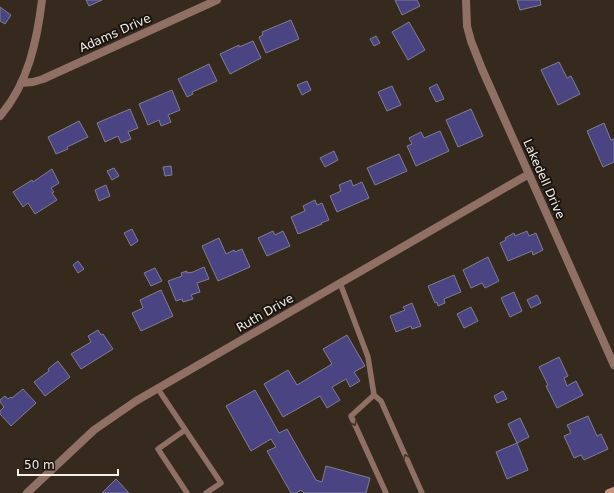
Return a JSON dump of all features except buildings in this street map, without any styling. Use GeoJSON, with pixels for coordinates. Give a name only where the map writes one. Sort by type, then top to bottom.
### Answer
{"type":"FeatureCollection","features":[{"type":"Feature","properties":{"kind":"main road"},"geometry":{"type":"LineString","coordinates":[[609,493],[614,491]]}},
{"type":"Feature","properties":{"kind":"street"},"geometry":{"type":"LineString","coordinates":[[0,116],[21,83],[34,48],[42,0]]}},
{"type":"Feature","properties":{"kind":"street","name":"Adams Drive"},"geometry":{"type":"LineString","coordinates":[[21,83],[43,79],[217,0]]}},
{"type":"Feature","properties":{"kind":"street","name":"Lakedell Drive"},"geometry":{"type":"LineString","coordinates":[[466,0],[467,26],[482,70],[614,364]]}},
{"type":"Feature","properties":{"kind":"street","name":"Ruth Drive"},"geometry":{"type":"LineString","coordinates":[[27,493],[94,430],[136,401],[529,174]]}},
{"type":"Feature","properties":{"kind":"lane"},"geometry":{"type":"LineString","coordinates":[[340,283],[368,357],[374,396],[381,401],[422,493]]}},
{"type":"Feature","properties":{"kind":"lane"},"geometry":{"type":"LineString","coordinates":[[158,389],[221,483],[206,493]]}},
{"type":"Feature","properties":{"kind":"lane"},"geometry":{"type":"LineString","coordinates":[[374,396],[351,416],[386,493]]}},
{"type":"Feature","properties":{"kind":"lane"},"geometry":{"type":"LineString","coordinates":[[185,430],[158,449],[187,493]]}}]}
